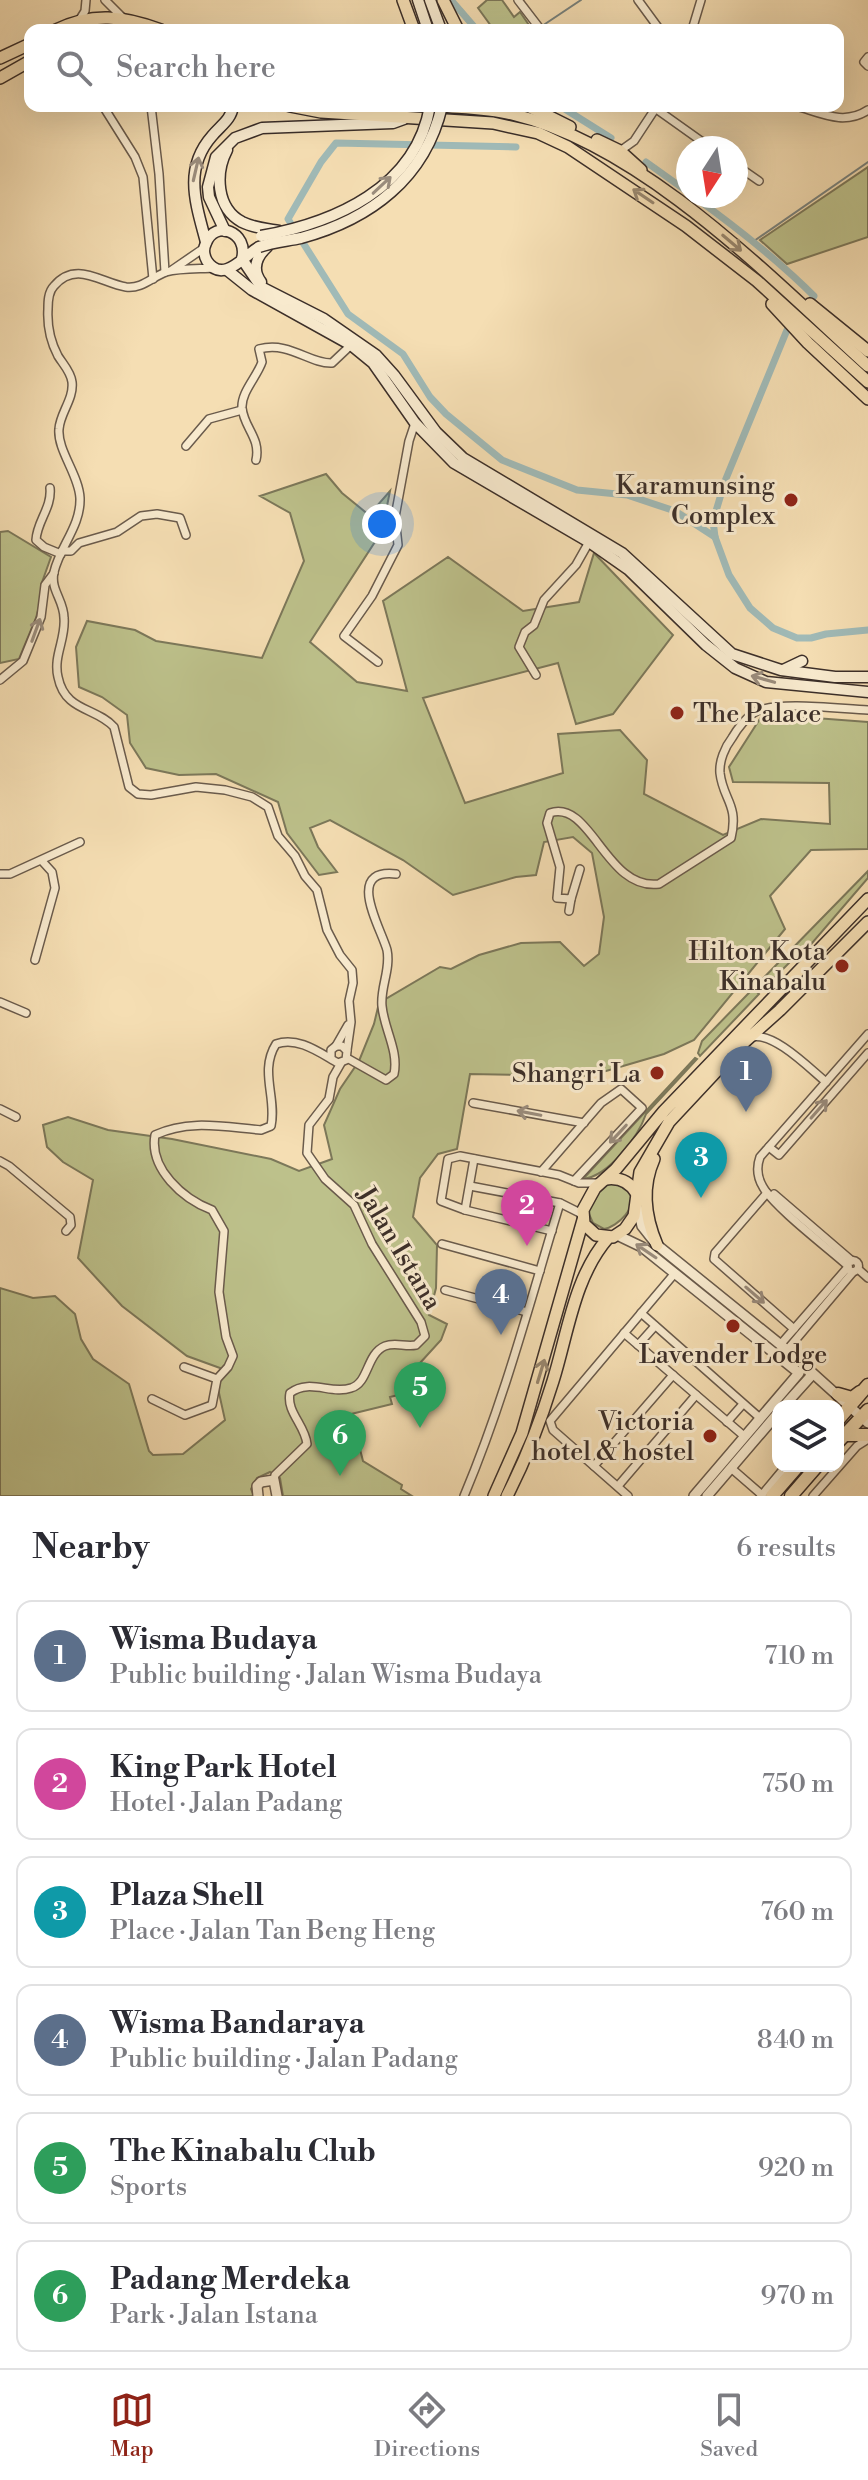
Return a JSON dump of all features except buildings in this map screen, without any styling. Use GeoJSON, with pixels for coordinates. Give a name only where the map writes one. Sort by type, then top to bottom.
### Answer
{"type":"FeatureCollection","features":[{"type":"Feature","properties":{"kind":"highway"},"geometry":{"type":"LineString","coordinates":[[838,1394],[852,1398],[868,1385]]}},
{"type":"Feature","properties":{"kind":"highway"},"geometry":{"type":"LineString","coordinates":[[844,1413],[868,1385]]}},
{"type":"Feature","properties":{"kind":"highway"},"geometry":{"type":"LineString","coordinates":[[844,1435],[863,1418]]}},
{"type":"Feature","properties":{"kind":"highway"},"geometry":{"type":"LineString","coordinates":[[844,1438],[868,1437]]}},
{"type":"Feature","properties":{"kind":"highway"},"geometry":{"type":"LineString","coordinates":[[765,1496],[791,1472]]}},
{"type":"Feature","properties":{"kind":"highway"},"geometry":{"type":"LineString","coordinates":[[791,1496],[812,1472]]}},
{"type":"Feature","properties":{"kind":"main road"},"geometry":{"type":"LineString","coordinates":[[403,0],[412,24]]}},
{"type":"Feature","properties":{"kind":"main road"},"geometry":{"type":"LineString","coordinates":[[418,0],[426,24]]}},
{"type":"Feature","properties":{"kind":"main road"},"geometry":{"type":"LineString","coordinates":[[430,0],[439,24]]}},
{"type":"Feature","properties":{"kind":"main road"},"geometry":{"type":"LineString","coordinates":[[443,0],[455,24]]}},
{"type":"Feature","properties":{"kind":"main road"},"geometry":{"type":"LineString","coordinates":[[69,24],[80,19],[107,18],[141,24]]}},
{"type":"Feature","properties":{"kind":"main road"},"geometry":{"type":"LineString","coordinates":[[0,58],[24,47]]}},
{"type":"Feature","properties":{"kind":"main road"},"geometry":{"type":"LineString","coordinates":[[0,78],[24,64]]}},
{"type":"Feature","properties":{"kind":"main road"},"geometry":{"type":"LineString","coordinates":[[231,112],[204,146],[193,178],[193,195],[205,245],[205,258],[214,268],[227,270],[252,290],[351,345],[373,363],[415,423],[454,463],[589,542],[629,570],[706,645],[735,668],[766,682],[868,692]]}},
{"type":"Feature","properties":{"kind":"main road"},"geometry":{"type":"LineString","coordinates":[[321,112],[493,123],[538,133],[568,147],[686,226],[815,333],[868,382]]}},
{"type":"Feature","properties":{"kind":"main road"},"geometry":{"type":"LineString","coordinates":[[227,270],[261,242],[339,215],[382,187],[413,151],[428,112]]}},
{"type":"Feature","properties":{"kind":"main road"},"geometry":{"type":"LineString","coordinates":[[205,245],[212,234],[225,231],[271,243],[300,238],[334,227],[377,206],[414,170],[435,133],[440,112]]}},
{"type":"Feature","properties":{"kind":"main road"},"geometry":{"type":"LineString","coordinates":[[499,112],[533,120],[593,146],[649,179],[724,236],[868,366]]}},
{"type":"Feature","properties":{"kind":"main road"},"geometry":{"type":"LineString","coordinates":[[540,112],[620,151],[632,159],[649,179]]}},
{"type":"Feature","properties":{"kind":"main road"},"geometry":{"type":"LineString","coordinates":[[225,231],[209,197],[208,187],[216,157],[235,138],[262,128],[393,123],[410,118]]}},
{"type":"Feature","properties":{"kind":"main road"},"geometry":{"type":"LineString","coordinates":[[235,138],[219,167],[224,202],[261,242]]}},
{"type":"Feature","properties":{"kind":"main road"},"geometry":{"type":"LineString","coordinates":[[237,236],[243,247],[242,259],[256,283],[324,319],[376,355],[436,432],[463,458],[622,553],[732,654],[781,670],[868,677]]}},
{"type":"Feature","properties":{"kind":"main road"},"geometry":{"type":"LineString","coordinates":[[261,242],[256,272],[260,282],[270,291]]}},
{"type":"Feature","properties":{"kind":"main road"},"geometry":{"type":"LineString","coordinates":[[727,259],[748,284],[868,399]]}},
{"type":"Feature","properties":{"kind":"main road"},"geometry":{"type":"LineString","coordinates":[[786,290],[817,310],[868,351]]}},
{"type":"Feature","properties":{"kind":"main road"},"geometry":{"type":"LineString","coordinates":[[781,670],[802,661]]}},
{"type":"Feature","properties":{"kind":"main road"},"geometry":{"type":"LineString","coordinates":[[802,673],[806,682],[851,690]]}},
{"type":"Feature","properties":{"kind":"main road"},"geometry":{"type":"LineString","coordinates":[[494,1496],[522,1433],[588,1198],[664,1111],[868,899]]}},
{"type":"Feature","properties":{"kind":"main road"},"geometry":{"type":"LineString","coordinates":[[507,1496],[528,1451],[585,1272],[596,1250],[630,1223],[643,1164],[669,1122],[740,1046],[865,927]]}},
{"type":"Feature","properties":{"kind":"main road"},"geometry":{"type":"LineString","coordinates":[[657,1245],[649,1222],[646,1191],[649,1172],[669,1122]]}},
{"type":"Feature","properties":{"kind":"main road"},"geometry":{"type":"LineString","coordinates":[[602,1181],[615,1178],[627,1182],[637,1198]]}},
{"type":"Feature","properties":{"kind":"main road"},"geometry":{"type":"LineString","coordinates":[[582,1217],[592,1233],[612,1236]]}},
{"type":"Feature","properties":{"kind":"street"},"geometry":{"type":"LineString","coordinates":[[80,19],[85,11],[85,0]]}},
{"type":"Feature","properties":{"kind":"street"},"geometry":{"type":"LineString","coordinates":[[105,0],[127,20]]}},
{"type":"Feature","properties":{"kind":"street"},"geometry":{"type":"LineString","coordinates":[[518,0],[536,24]]}},
{"type":"Feature","properties":{"kind":"street"},"geometry":{"type":"LineString","coordinates":[[638,0],[656,24]]}},
{"type":"Feature","properties":{"kind":"street"},"geometry":{"type":"LineString","coordinates":[[694,24],[701,0]]}},
{"type":"Feature","properties":{"kind":"street"},"geometry":{"type":"LineString","coordinates":[[868,57],[864,62],[868,66]]}},
{"type":"Feature","properties":{"kind":"street"},"geometry":{"type":"LineString","coordinates":[[818,112],[843,119],[854,118],[868,110]]}},
{"type":"Feature","properties":{"kind":"street"},"geometry":{"type":"LineString","coordinates":[[107,112],[135,157],[143,177],[153,279]]}},
{"type":"Feature","properties":{"kind":"street"},"geometry":{"type":"LineString","coordinates":[[152,112],[168,272]]}},
{"type":"Feature","properties":{"kind":"street"},"geometry":{"type":"LineString","coordinates":[[620,151],[634,141],[652,112]]}},
{"type":"Feature","properties":{"kind":"street"},"geometry":{"type":"LineString","coordinates":[[662,112],[695,136]]}},
{"type":"Feature","properties":{"kind":"street"},"geometry":{"type":"LineString","coordinates":[[632,159],[634,141]]}},
{"type":"Feature","properties":{"kind":"street"},"geometry":{"type":"LineString","coordinates":[[748,173],[759,181]]}},
{"type":"Feature","properties":{"kind":"street"},"geometry":{"type":"LineString","coordinates":[[0,678],[23,661],[41,617],[45,585],[54,573],[75,526],[80,498],[59,429],[72,384],[70,373],[50,337],[50,292],[53,286],[74,273],[89,274],[128,287],[140,286],[168,272],[205,245]]}},
{"type":"Feature","properties":{"kind":"street"},"geometry":{"type":"LineString","coordinates":[[168,272],[214,268]]}},
{"type":"Feature","properties":{"kind":"street"},"geometry":{"type":"LineString","coordinates":[[256,460],[258,452],[253,433],[247,428],[242,410],[244,395],[262,362],[259,349],[291,349],[323,363],[332,363],[351,345]]}},
{"type":"Feature","properties":{"kind":"street"},"geometry":{"type":"LineString","coordinates":[[186,446],[209,419],[242,410]]}},
{"type":"Feature","properties":{"kind":"street"},"geometry":{"type":"LineString","coordinates":[[378,662],[344,636],[372,596],[398,545],[395,517],[415,423]]}},
{"type":"Feature","properties":{"kind":"street"},"geometry":{"type":"LineString","coordinates":[[50,488],[51,498],[36,532],[36,540],[62,553],[71,551],[79,543],[117,532],[141,516],[157,514],[180,518],[186,535]]}},
{"type":"Feature","properties":{"kind":"street"},"geometry":{"type":"LineString","coordinates":[[536,675],[519,647],[520,643],[525,632],[534,625],[544,600],[576,565],[589,542]]}},
{"type":"Feature","properties":{"kind":"street","name":"Jalan Istana"},"geometry":{"type":"LineString","coordinates":[[54,573],[54,592],[64,615],[56,664],[62,689],[78,706],[108,720],[114,727],[129,787],[138,794],[151,795],[196,787],[225,790],[252,797],[268,807],[278,836],[317,890],[327,930],[354,976],[345,1057],[333,1077],[329,1099],[309,1125],[307,1153],[325,1179],[354,1205],[372,1244],[421,1322],[425,1336],[416,1345],[393,1344],[378,1350],[354,1388],[306,1386],[290,1393],[291,1408],[307,1444],[275,1475],[274,1480]]}},
{"type":"Feature","properties":{"kind":"street"},"geometry":{"type":"LineString","coordinates":[[571,899],[557,898],[560,867],[547,823],[550,813],[561,811],[570,815],[594,836],[628,878],[647,886],[659,884],[731,838],[735,821],[720,773],[721,764],[736,731],[757,711],[790,707],[868,710]]}},
{"type":"Feature","properties":{"kind":"street"},"geometry":{"type":"LineString","coordinates":[[0,874],[10,874],[80,842]]}},
{"type":"Feature","properties":{"kind":"street"},"geometry":{"type":"LineString","coordinates":[[35,960],[55,888],[52,872],[42,861]]}},
{"type":"Feature","properties":{"kind":"street"},"geometry":{"type":"LineString","coordinates":[[569,911],[580,869]]}},
{"type":"Feature","properties":{"kind":"street"},"geometry":{"type":"LineString","coordinates":[[152,1399],[179,1413],[189,1414],[214,1402],[218,1377],[233,1356],[226,1337],[219,1292],[224,1231],[212,1210],[191,1202],[163,1171],[152,1151],[155,1135],[172,1127],[191,1124],[261,1130],[271,1126],[274,1115],[268,1084],[268,1057],[276,1044],[287,1040],[331,1058],[345,1057],[379,1078],[386,1080],[394,1074],[395,1058],[382,1002],[388,957],[369,903],[371,881],[383,873],[396,874]]}},
{"type":"Feature","properties":{"kind":"street"},"geometry":{"type":"LineString","coordinates":[[0,1002],[26,1013]]}},
{"type":"Feature","properties":{"kind":"street"},"geometry":{"type":"LineString","coordinates":[[775,1042],[769,1031],[780,1010]]}},
{"type":"Feature","properties":{"kind":"street"},"geometry":{"type":"LineString","coordinates":[[333,1077],[331,1058],[334,1047],[346,1031],[350,1019]]}},
{"type":"Feature","properties":{"kind":"street"},"geometry":{"type":"LineString","coordinates":[[751,1038],[761,1036],[775,1042],[826,1082]]}},
{"type":"Feature","properties":{"kind":"street"},"geometry":{"type":"LineString","coordinates":[[867,1038],[758,1161],[759,1178],[767,1193],[868,1278]]}},
{"type":"Feature","properties":{"kind":"street"},"geometry":{"type":"LineString","coordinates":[[315,1049],[342,1046],[345,1057]]}},
{"type":"Feature","properties":{"kind":"street"},"geometry":{"type":"LineString","coordinates":[[769,1147],[779,1155],[868,1053]]}},
{"type":"Feature","properties":{"kind":"street"},"geometry":{"type":"LineString","coordinates":[[541,1172],[601,1103],[621,1089],[642,1108],[574,1181]]}},
{"type":"Feature","properties":{"kind":"street"},"geometry":{"type":"LineString","coordinates":[[473,1103],[584,1123]]}},
{"type":"Feature","properties":{"kind":"street"},"geometry":{"type":"LineString","coordinates":[[0,1109],[16,1117]]}},
{"type":"Feature","properties":{"kind":"street"},"geometry":{"type":"LineString","coordinates":[[552,1231],[444,1203],[440,1198],[447,1163],[452,1157],[460,1156],[574,1181],[602,1181]]}},
{"type":"Feature","properties":{"kind":"street"},"geometry":{"type":"LineString","coordinates":[[465,1210],[474,1159]]}},
{"type":"Feature","properties":{"kind":"street"},"geometry":{"type":"LineString","coordinates":[[0,1161],[70,1217],[66,1231]]}},
{"type":"Feature","properties":{"kind":"street"},"geometry":{"type":"LineString","coordinates":[[759,1178],[852,1267]]}},
{"type":"Feature","properties":{"kind":"street"},"geometry":{"type":"LineString","coordinates":[[470,1186],[560,1203],[582,1217]]}},
{"type":"Feature","properties":{"kind":"street"},"geometry":{"type":"LineString","coordinates":[[767,1193],[715,1253],[715,1260],[794,1329]]}},
{"type":"Feature","properties":{"kind":"street"},"geometry":{"type":"LineString","coordinates":[[637,1198],[642,1226],[657,1245],[807,1367],[838,1394],[840,1400]]}},
{"type":"Feature","properties":{"kind":"street"},"geometry":{"type":"LineString","coordinates":[[464,1496],[485,1446],[560,1203]]}},
{"type":"Feature","properties":{"kind":"street"},"geometry":{"type":"LineString","coordinates":[[612,1236],[642,1247],[795,1369],[798,1374],[783,1400]]}},
{"type":"Feature","properties":{"kind":"street"},"geometry":{"type":"LineString","coordinates":[[442,1244],[540,1271]]}},
{"type":"Feature","properties":{"kind":"street"},"geometry":{"type":"LineString","coordinates":[[784,1348],[852,1267]]}},
{"type":"Feature","properties":{"kind":"street"},"geometry":{"type":"LineString","coordinates":[[784,1348],[794,1329],[852,1267]]}},
{"type":"Feature","properties":{"kind":"street"},"geometry":{"type":"LineString","coordinates":[[628,1496],[553,1430],[550,1421],[675,1273]]}},
{"type":"Feature","properties":{"kind":"street"},"geometry":{"type":"LineString","coordinates":[[445,1290],[527,1312]]}},
{"type":"Feature","properties":{"kind":"street"},"geometry":{"type":"LineString","coordinates":[[641,1313],[760,1418]]}},
{"type":"Feature","properties":{"kind":"street"},"geometry":{"type":"LineString","coordinates":[[638,1345],[655,1326]]}},
{"type":"Feature","properties":{"kind":"street"},"geometry":{"type":"LineString","coordinates":[[624,1333],[744,1436]]}},
{"type":"Feature","properties":{"kind":"street"},"geometry":{"type":"LineString","coordinates":[[184,1367],[218,1377]]}},
{"type":"Feature","properties":{"kind":"street"},"geometry":{"type":"LineString","coordinates":[[785,1400],[811,1376],[807,1367]]}},
{"type":"Feature","properties":{"kind":"street"},"geometry":{"type":"LineString","coordinates":[[594,1466],[673,1375]]}},
{"type":"Feature","properties":{"kind":"street"},"geometry":{"type":"LineString","coordinates":[[618,1486],[696,1395]]}},
{"type":"Feature","properties":{"kind":"street"},"geometry":{"type":"LineString","coordinates":[[727,1422],[743,1404]]}},
{"type":"Feature","properties":{"kind":"street"},"geometry":{"type":"LineString","coordinates":[[694,1496],[760,1418],[772,1410]]}},
{"type":"Feature","properties":{"kind":"street"},"geometry":{"type":"LineString","coordinates":[[813,1496],[868,1437],[863,1418]]}},
{"type":"Feature","properties":{"kind":"street"},"geometry":{"type":"LineString","coordinates":[[707,1496],[772,1420]]}},
{"type":"Feature","properties":{"kind":"street"},"geometry":{"type":"LineString","coordinates":[[731,1468],[765,1496],[782,1472]]}},
{"type":"Feature","properties":{"kind":"street"},"geometry":{"type":"LineString","coordinates":[[258,1496],[257,1486],[261,1482],[274,1480],[277,1496]]}},
{"type":"Feature","properties":{"kind":"green space"},"geometry":{"type":"Polygon","coordinates":[[[487,0],[502,0],[514,17],[520,12],[528,24],[490,24],[478,8],[487,0]]]}},
{"type":"Feature","properties":{"kind":"green space"},"geometry":{"type":"Polygon","coordinates":[[[868,167],[868,237],[787,264],[760,240],[868,167]]]}},
{"type":"Feature","properties":{"kind":"green space"},"geometry":{"type":"Polygon","coordinates":[[[326,474],[342,493],[369,515],[390,491],[382,531],[310,642],[357,682],[407,691],[383,601],[448,557],[523,611],[579,602],[594,553],[673,635],[613,714],[576,724],[558,663],[423,698],[465,803],[563,773],[558,734],[620,730],[647,760],[644,794],[723,835],[761,819],[830,824],[829,783],[733,782],[729,767],[763,714],[868,722],[868,849],[811,850],[770,896],[785,929],[694,1040],[664,1054],[589,1076],[470,1074],[457,1149],[438,1154],[420,1178],[413,1217],[437,1245],[436,1288],[429,1315],[447,1324],[441,1340],[420,1363],[434,1374],[422,1389],[390,1397],[392,1404],[351,1414],[363,1461],[402,1485],[401,1489],[412,1496],[283,1496],[280,1478],[270,1472],[257,1478],[251,1489],[254,1496],[0,1496],[0,1288],[33,1298],[55,1296],[75,1314],[81,1339],[93,1359],[129,1384],[149,1451],[153,1455],[183,1454],[225,1420],[219,1393],[220,1368],[187,1356],[122,1306],[78,1258],[93,1180],[63,1162],[47,1147],[43,1125],[68,1117],[108,1130],[271,1159],[299,1171],[332,1159],[324,1125],[340,1089],[359,1061],[379,1003],[440,967],[451,969],[479,955],[521,943],[560,942],[584,966],[599,954],[604,917],[592,853],[573,837],[544,842],[536,875],[516,877],[453,895],[403,860],[330,820],[310,828],[318,847],[337,872],[319,875],[287,833],[278,802],[216,774],[179,775],[146,768],[130,743],[127,715],[102,697],[79,687],[76,647],[87,621],[135,630],[156,641],[262,658],[304,561],[290,513],[260,496],[326,474]]]}},
{"type":"Feature","properties":{"kind":"green space"},"geometry":{"type":"Polygon","coordinates":[[[8,531],[51,557],[41,585],[42,595],[36,618],[19,659],[0,663],[0,532],[8,531]]]}},
{"type":"Feature","properties":{"kind":"green space"},"geometry":{"type":"Polygon","coordinates":[[[868,871],[868,878],[801,956],[798,954],[768,984],[765,982],[756,991],[759,994],[700,1056],[702,1041],[868,871]]]}},
{"type":"Feature","properties":{"kind":"green space"},"geometry":{"type":"Polygon","coordinates":[[[695,1058],[646,1114],[621,1154],[603,1171],[583,1179],[695,1058]]]}},
{"type":"Feature","properties":{"kind":"green space"},"geometry":{"type":"Polygon","coordinates":[[[612,1181],[628,1189],[632,1203],[621,1220],[604,1229],[593,1223],[588,1212],[600,1188],[612,1181]]]}},
{"type":"Feature","properties":{"kind":"waterway"},"geometry":{"type":"LineString","coordinates":[[451,0],[472,24]]}},
{"type":"Feature","properties":{"kind":"waterway"},"geometry":{"type":"LineString","coordinates":[[545,24],[581,0]]}},
{"type":"Feature","properties":{"kind":"waterway"},"geometry":{"type":"LineString","coordinates":[[570,112],[611,138]]}},
{"type":"Feature","properties":{"kind":"waterway"},"geometry":{"type":"LineString","coordinates":[[516,147],[336,143],[321,162],[288,219],[348,314],[403,354],[430,397],[502,460],[577,490],[627,495],[675,511],[715,537]]}},
{"type":"Feature","properties":{"kind":"waterway"},"geometry":{"type":"LineString","coordinates":[[646,162],[676,183]]}},
{"type":"Feature","properties":{"kind":"waterway"},"geometry":{"type":"LineString","coordinates":[[754,241],[868,162]]}},
{"type":"Feature","properties":{"kind":"waterway"},"geometry":{"type":"LineString","coordinates":[[709,208],[771,256],[814,296],[812,299]]}},
{"type":"Feature","properties":{"kind":"waterway"},"geometry":{"type":"LineString","coordinates":[[787,330],[725,481],[713,521],[715,537],[729,575],[750,608],[773,628],[797,638],[868,630]]}},
{"type":"Feature","properties":{"kind":"place","name":"Karamunsing Complex"},"geometry":{"type":"Point","coordinates":[791,500]}},
{"type":"Feature","properties":{"kind":"place","name":"The Palace"},"geometry":{"type":"Point","coordinates":[677,713]}},
{"type":"Feature","properties":{"kind":"place","name":"Hilton Kota Kinabalu"},"geometry":{"type":"Point","coordinates":[842,966]}},
{"type":"Feature","properties":{"kind":"place","name":"Shangri La"},"geometry":{"type":"Point","coordinates":[657,1073]}},
{"type":"Feature","properties":{"kind":"place","name":"Wisma Budaya"},"geometry":{"type":"Point","coordinates":[746,1112]}},
{"type":"Feature","properties":{"kind":"place","name":"Plaza Shell"},"geometry":{"type":"Point","coordinates":[701,1198]}},
{"type":"Feature","properties":{"kind":"place","name":"King Park Hotel"},"geometry":{"type":"Point","coordinates":[527,1246]}},
{"type":"Feature","properties":{"kind":"place","name":"Lavender Lodge"},"geometry":{"type":"Point","coordinates":[733,1326]}},
{"type":"Feature","properties":{"kind":"place","name":"Wisma Bandaraya"},"geometry":{"type":"Point","coordinates":[501,1335]}},
{"type":"Feature","properties":{"kind":"place","name":"The Kinabalu Club"},"geometry":{"type":"Point","coordinates":[420,1428]}},
{"type":"Feature","properties":{"kind":"place","name":"Victoria hotel & hostel"},"geometry":{"type":"Point","coordinates":[710,1436]}},
{"type":"Feature","properties":{"kind":"place","name":"Padang Merdeka"},"geometry":{"type":"Point","coordinates":[340,1476]}}]}
